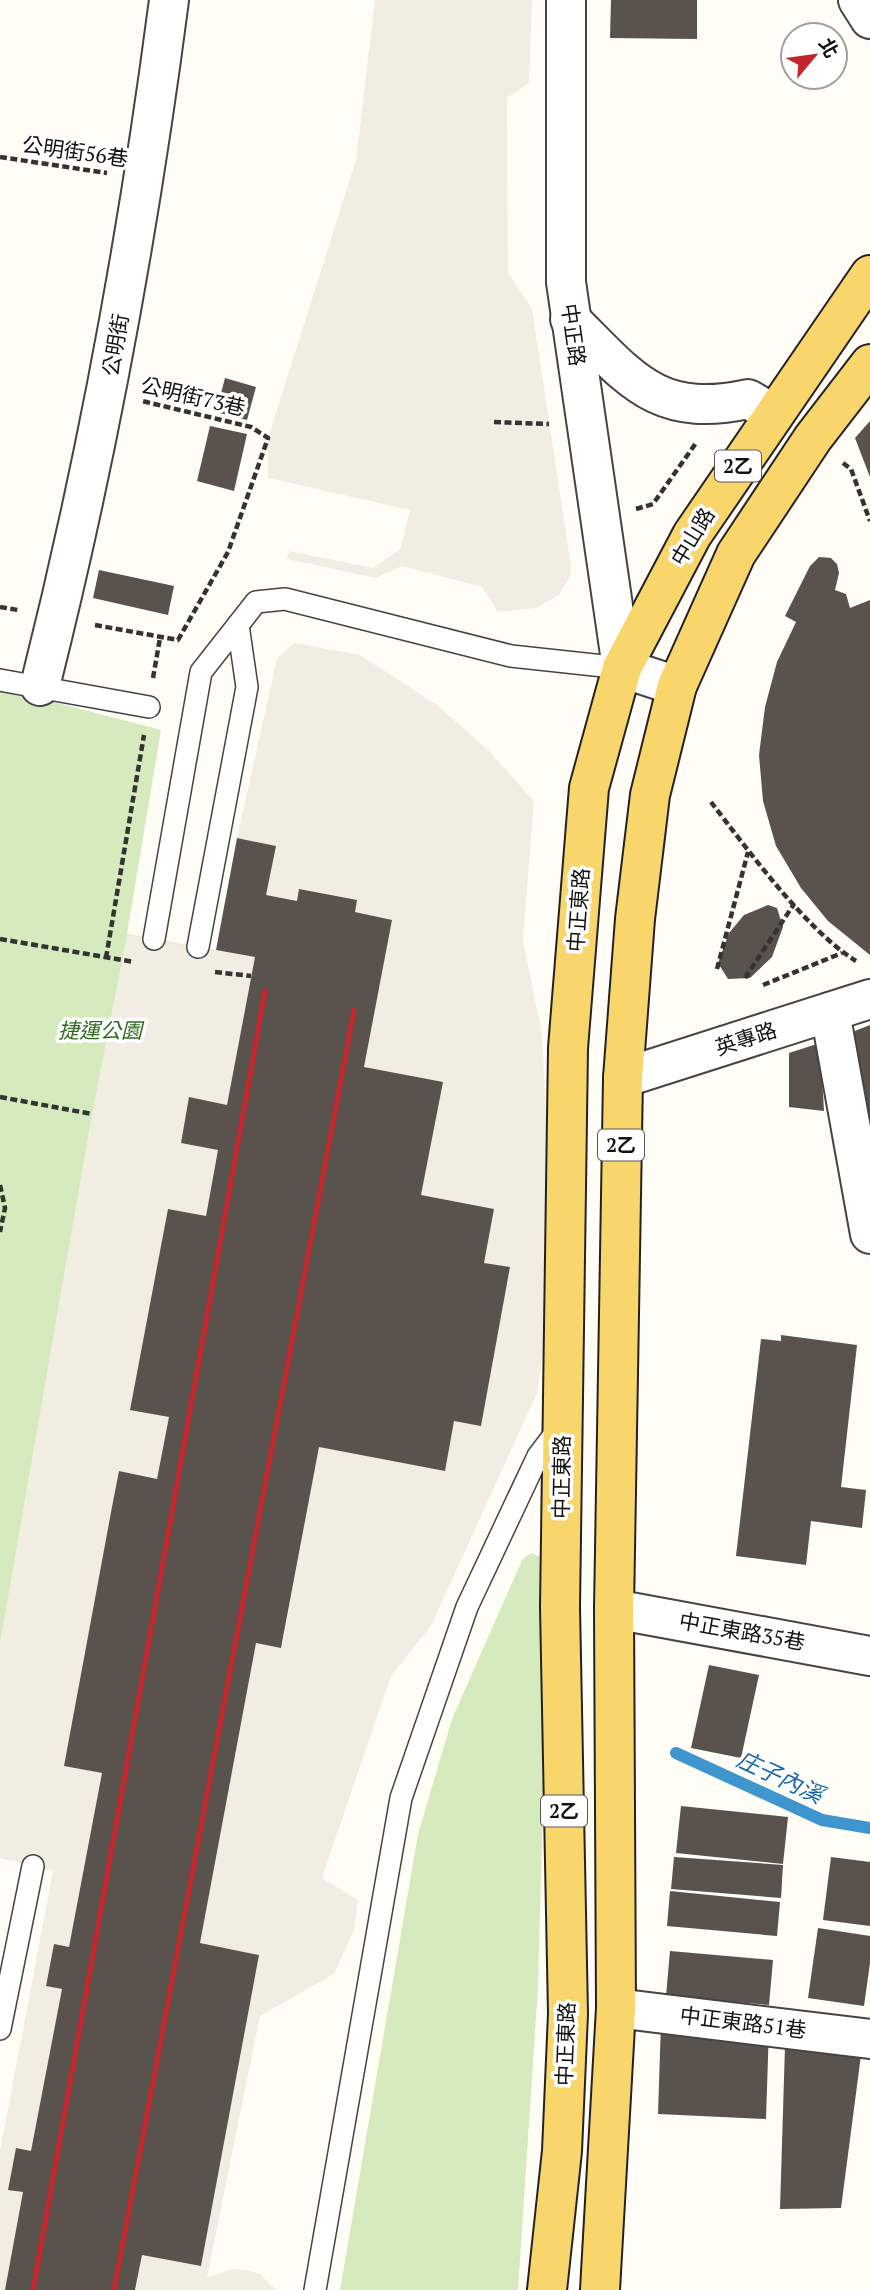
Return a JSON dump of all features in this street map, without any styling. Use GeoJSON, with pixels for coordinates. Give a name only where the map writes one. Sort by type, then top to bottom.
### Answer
{"type":"FeatureCollection","features":[{"type":"Feature","properties":{"kind":"main road","name":"中山路"},"geometry":{"type":"LineString","coordinates":[[622,668],[692,535],[870,275]]}},
{"type":"Feature","properties":{"kind":"main road","name":"2乙"},"geometry":{"type":"LineString","coordinates":[[600,2290],[616,2008],[614,1609],[623,1078],[635,919],[650,795],[677,686],[736,554],[813,438],[870,364]]}},
{"type":"Feature","properties":{"kind":"main road","name":"中正東路"},"geometry":{"type":"LineString","coordinates":[[547,2290],[562,2151],[568,2014],[560,1607],[569,1048],[589,788],[622,668]]}},
{"type":"Feature","properties":{"kind":"street","name":"公明街"},"geometry":{"type":"LineString","coordinates":[[40,686],[107,393],[146,178],[169,0]]}},
{"type":"Feature","properties":{"kind":"street","name":"中正路"},"geometry":{"type":"LineString","coordinates":[[566,0],[566,282],[622,668]]}},
{"type":"Feature","properties":{"kind":"street"},"geometry":{"type":"LineString","coordinates":[[858,0],[870,19]]}},
{"type":"Feature","properties":{"kind":"street"},"geometry":{"type":"LineString","coordinates":[[570,319],[646,390],[682,405],[718,406],[748,399],[774,414]]}},
{"type":"Feature","properties":{"kind":"street"},"geometry":{"type":"LineString","coordinates":[[622,668],[677,686]]}},
{"type":"Feature","properties":{"kind":"street","name":"英專路"},"geometry":{"type":"LineString","coordinates":[[623,1078],[830,1012],[865,981]]}},
{"type":"Feature","properties":{"kind":"street"},"geometry":{"type":"LineString","coordinates":[[830,1012],[870,1234]]}},
{"type":"Feature","properties":{"kind":"street","name":"中正東路35巷"},"geometry":{"type":"LineString","coordinates":[[614,1609],[870,1656]]}},
{"type":"Feature","properties":{"kind":"street","name":"中正東路51巷"},"geometry":{"type":"LineString","coordinates":[[616,2008],[870,2039]]}},
{"type":"Feature","properties":{"kind":"lane"},"geometry":{"type":"LineString","coordinates":[[153,939],[201,672],[256,602],[285,599],[511,656],[622,668]]}},
{"type":"Feature","properties":{"kind":"lane"},"geometry":{"type":"LineString","coordinates":[[198,947],[247,687],[238,625]]}},
{"type":"Feature","properties":{"kind":"lane"},"geometry":{"type":"LineString","coordinates":[[0,680],[149,707]]}},
{"type":"Feature","properties":{"kind":"lane"},"geometry":{"type":"LineString","coordinates":[[315,2290],[401,1798],[467,1606],[538,1456],[563,1423]]}},
{"type":"Feature","properties":{"kind":"lane"},"geometry":{"type":"LineString","coordinates":[[0,2029],[33,1866]]}},
{"type":"Feature","properties":{"kind":"path","name":"公明街56巷"},"geometry":{"type":"LineString","coordinates":[[0,157],[146,178]]}},
{"type":"Feature","properties":{"kind":"path","name":"公明街73巷"},"geometry":{"type":"LineString","coordinates":[[107,393],[251,426],[268,438],[228,552],[178,640]]}},
{"type":"Feature","properties":{"kind":"path"},"geometry":{"type":"LineString","coordinates":[[494,422],[550,424]]}},
{"type":"Feature","properties":{"kind":"path"},"geometry":{"type":"LineString","coordinates":[[633,510],[653,505],[701,436]]}},
{"type":"Feature","properties":{"kind":"path"},"geometry":{"type":"LineString","coordinates":[[851,469],[870,522]]}},
{"type":"Feature","properties":{"kind":"path"},"geometry":{"type":"LineString","coordinates":[[106,958],[160,638]]}},
{"type":"Feature","properties":{"kind":"path"},"geometry":{"type":"LineString","coordinates":[[711,802],[748,851],[865,981]]}},
{"type":"Feature","properties":{"kind":"path"},"geometry":{"type":"LineString","coordinates":[[717,969],[748,851]]}},
{"type":"Feature","properties":{"kind":"path"},"geometry":{"type":"LineString","coordinates":[[745,978],[794,904]]}},
{"type":"Feature","properties":{"kind":"path"},"geometry":{"type":"LineString","coordinates":[[0,940],[148,964]]}},
{"type":"Feature","properties":{"kind":"path"},"geometry":{"type":"LineString","coordinates":[[763,985],[842,953]]}},
{"type":"Feature","properties":{"kind":"path"},"geometry":{"type":"LineString","coordinates":[[212,971],[251,976]]}},
{"type":"Feature","properties":{"kind":"path"},"geometry":{"type":"LineString","coordinates":[[0,1097],[92,1114]]}},
{"type":"Feature","properties":{"kind":"path"},"geometry":{"type":"LineString","coordinates":[[0,1185],[5,1208],[0,1232]]}},
{"type":"Feature","properties":{"kind":"green space","name":"捷運公園"},"geometry":{"type":"Polygon","coordinates":[[[0,688],[161,730],[127,934],[216,950],[64,1766],[0,1858],[0,688]]]}},
{"type":"Feature","properties":{"kind":"green space"},"geometry":{"type":"Polygon","coordinates":[[[531,1553],[543,1558],[549,1586],[538,1987],[518,2290],[340,2290],[418,1834],[452,1719],[522,1560],[531,1553]]]}},
{"type":"Feature","properties":{"kind":"shaded area"},"geometry":{"type":"Polygon","coordinates":[[[375,0],[532,0],[529,83],[507,98],[508,273],[532,308],[571,566],[570,577],[559,595],[536,608],[498,612],[482,587],[402,566],[376,578],[287,559],[289,551],[373,568],[400,549],[410,510],[268,478],[268,438],[356,160],[375,0]]]}},
{"type":"Feature","properties":{"kind":"shaded area"},"geometry":{"type":"Polygon","coordinates":[[[294,643],[360,655],[437,705],[487,749],[534,801],[523,940],[542,1034],[546,1118],[544,1346],[537,1393],[431,1626],[391,1676],[322,1878],[358,1900],[354,1930],[334,1974],[260,2016],[207,2278],[232,2269],[246,2270],[260,2274],[276,2290],[136,2290],[142,2255],[201,2266],[259,1955],[200,1943],[256,1643],[282,1647],[319,1447],[454,1421],[481,1425],[510,1268],[484,1263],[494,1209],[421,1195],[442,1083],[364,1067],[392,920],[355,912],[299,889],[297,901],[266,895],[275,846],[237,838],[277,658],[294,643]]]}},
{"type":"Feature","properties":{"kind":"shaded area"},"geometry":{"type":"Polygon","coordinates":[[[127,935],[255,957],[227,1105],[189,1098],[181,1143],[218,1150],[206,1216],[168,1209],[131,1409],[169,1417],[157,1479],[119,1471],[64,1766],[102,1773],[69,1947],[54,1945],[46,1985],[62,1989],[31,2151],[16,2149],[8,2189],[23,2192],[5,2290],[0,2290],[0,2151],[53,1871],[0,1858],[0,1643],[92,1114],[127,935]]]}},
{"type":"Feature","properties":{"kind":"building"},"geometry":{"type":"Polygon","coordinates":[[[611,0],[697,0],[697,39],[610,38],[611,0]]]}},
{"type":"Feature","properties":{"kind":"building"},"geometry":{"type":"Polygon","coordinates":[[[225,378],[256,387],[247,420],[216,412],[225,378]]]}},
{"type":"Feature","properties":{"kind":"building"},"geometry":{"type":"Polygon","coordinates":[[[870,421],[870,477],[855,438],[870,421]]]}},
{"type":"Feature","properties":{"kind":"building"},"geometry":{"type":"Polygon","coordinates":[[[210,426],[247,434],[234,491],[197,481],[210,426]]]}},
{"type":"Feature","properties":{"kind":"building"},"geometry":{"type":"Polygon","coordinates":[[[819,557],[831,558],[837,564],[839,573],[835,590],[846,594],[850,608],[870,600],[870,955],[828,921],[801,888],[776,846],[763,801],[759,755],[765,707],[777,662],[796,622],[785,616],[810,566],[819,557]]]}},
{"type":"Feature","properties":{"kind":"building"},"geometry":{"type":"Polygon","coordinates":[[[99,570],[174,586],[168,615],[93,598],[99,570]]]}},
{"type":"Feature","properties":{"kind":"building"},"geometry":{"type":"Polygon","coordinates":[[[237,838],[276,846],[266,895],[297,901],[299,889],[357,900],[355,912],[392,920],[364,1067],[443,1082],[421,1195],[494,1209],[484,1263],[510,1267],[481,1426],[454,1421],[445,1471],[319,1447],[281,1648],[256,1643],[200,1943],[259,1955],[201,2266],[142,2255],[135,2290],[5,2290],[23,2192],[8,2190],[16,2148],[31,2151],[62,1989],[46,1986],[54,1944],[69,1947],[102,1773],[64,1766],[112,1507],[119,1471],[157,1479],[169,1417],[130,1410],[168,1209],[206,1216],[218,1150],[181,1143],[189,1097],[227,1105],[255,957],[216,950],[237,838]]]}},
{"type":"Feature","properties":{"kind":"building"},"geometry":{"type":"Polygon","coordinates":[[[768,905],[777,908],[783,927],[772,957],[750,978],[728,979],[718,963],[729,933],[744,915],[768,905]]]}},
{"type":"Feature","properties":{"kind":"building"},"geometry":{"type":"Polygon","coordinates":[[[870,1025],[870,1165],[847,1034],[870,1025]]]}},
{"type":"Feature","properties":{"kind":"building"},"geometry":{"type":"Polygon","coordinates":[[[820,1043],[824,1111],[789,1107],[789,1053],[820,1043]]]}},
{"type":"Feature","properties":{"kind":"building"},"geometry":{"type":"Polygon","coordinates":[[[781,1335],[857,1345],[841,1487],[866,1490],[862,1528],[811,1521],[806,1565],[736,1556],[761,1339],[781,1341],[781,1335]]]}},
{"type":"Feature","properties":{"kind":"building"},"geometry":{"type":"Polygon","coordinates":[[[709,1665],[759,1675],[741,1758],[691,1748],[709,1665]]]}},
{"type":"Feature","properties":{"kind":"building"},"geometry":{"type":"Polygon","coordinates":[[[681,1806],[788,1817],[783,1864],[676,1853],[681,1806]]]}},
{"type":"Feature","properties":{"kind":"building"},"geometry":{"type":"Polygon","coordinates":[[[674,1857],[783,1865],[781,1898],[671,1889],[674,1857]]]}},
{"type":"Feature","properties":{"kind":"building"},"geometry":{"type":"Polygon","coordinates":[[[831,1857],[870,1862],[870,1926],[823,1920],[831,1857]]]}},
{"type":"Feature","properties":{"kind":"building"},"geometry":{"type":"Polygon","coordinates":[[[670,1891],[780,1902],[777,1936],[667,1926],[670,1891]]]}},
{"type":"Feature","properties":{"kind":"building"},"geometry":{"type":"Polygon","coordinates":[[[818,1928],[870,1936],[870,1963],[864,2006],[808,1998],[818,1928]]]}},
{"type":"Feature","properties":{"kind":"building"},"geometry":{"type":"Polygon","coordinates":[[[670,1951],[773,1960],[769,2005],[666,1996],[670,1951]]]}},
{"type":"Feature","properties":{"kind":"building"},"geometry":{"type":"Polygon","coordinates":[[[661,2023],[769,2027],[766,2119],[658,2114],[661,2023]]]}},
{"type":"Feature","properties":{"kind":"building"},"geometry":{"type":"Polygon","coordinates":[[[785,2046],[861,2055],[841,2208],[780,2209],[785,2046]]]}},
{"type":"Feature","properties":{"kind":"waterway","name":"庄子內溪"},"geometry":{"type":"LineString","coordinates":[[676,1753],[822,1820],[870,1828]]}},
{"type":"Feature","properties":{"kind":"railway"},"geometry":{"type":"LineString","coordinates":[[33,2290],[265,991]]}},
{"type":"Feature","properties":{"kind":"railway"},"geometry":{"type":"LineString","coordinates":[[114,2290],[354,1010]]}}]}
